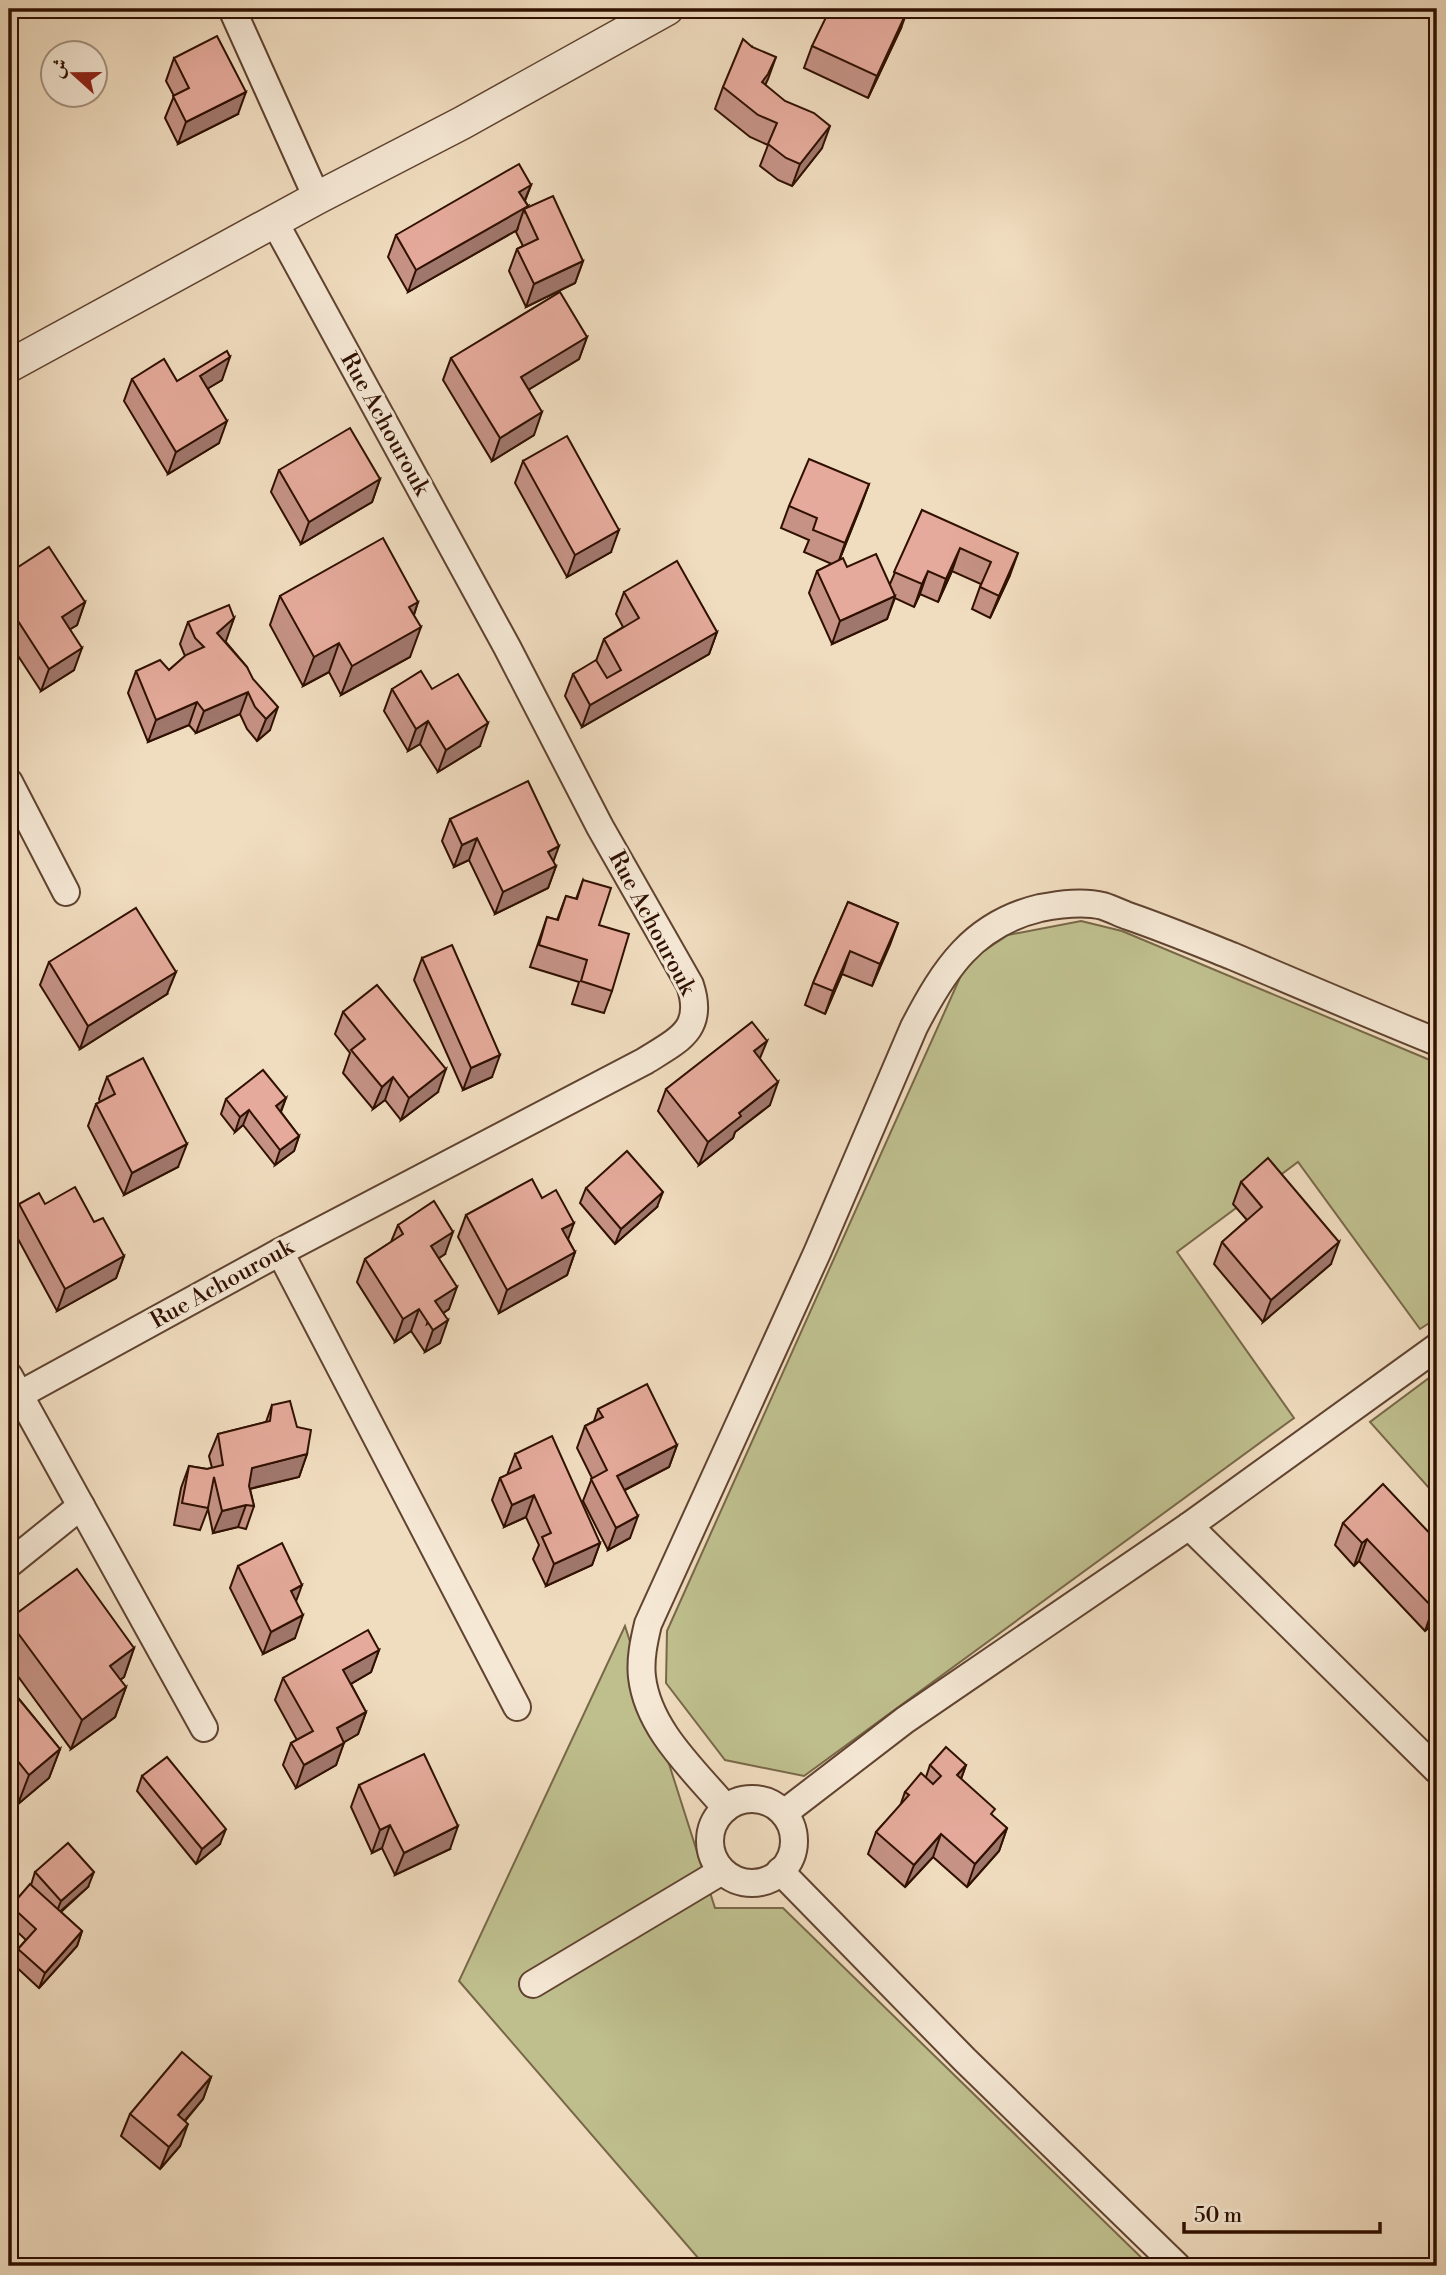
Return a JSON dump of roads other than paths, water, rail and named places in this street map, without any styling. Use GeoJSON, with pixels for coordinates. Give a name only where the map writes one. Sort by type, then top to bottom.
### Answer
{"type":"FeatureCollection","features":[{"type":"Feature","properties":{"kind":"street"},"geometry":{"type":"LineString","coordinates":[[232,9],[317,198]]}},
{"type":"Feature","properties":{"kind":"street"},"geometry":{"type":"LineString","coordinates":[[9,366],[274,221],[462,123],[667,9]]}},
{"type":"Feature","properties":{"kind":"street","name":"Rue Achourouk"},"geometry":{"type":"LineString","coordinates":[[14,1386],[280,1252],[645,1061],[687,1032],[692,1023],[695,1007],[690,985],[600,827],[507,647],[274,221]]}},
{"type":"Feature","properties":{"kind":"street"},"geometry":{"type":"LineString","coordinates":[[9,782],[66,892]]}},
{"type":"Feature","properties":{"kind":"street"},"geometry":{"type":"LineString","coordinates":[[726,1808],[661,1729],[646,1702],[641,1675],[642,1650],[648,1624],[817,1253],[915,1027],[933,990],[965,947],[983,933],[1029,911],[1058,904],[1083,903],[1103,906],[1167,929],[1437,1042]]}},
{"type":"Feature","properties":{"kind":"street"},"geometry":{"type":"LineString","coordinates":[[280,1252],[517,1707]]}},
{"type":"Feature","properties":{"kind":"street"},"geometry":{"type":"LineString","coordinates":[[784,1813],[905,1720],[1189,1526],[1437,1347]]}},
{"type":"Feature","properties":{"kind":"street"},"geometry":{"type":"LineString","coordinates":[[14,1386],[204,1728]]}},
{"type":"Feature","properties":{"kind":"street"},"geometry":{"type":"LineString","coordinates":[[9,1564],[81,1506]]}},
{"type":"Feature","properties":{"kind":"street"},"geometry":{"type":"LineString","coordinates":[[1189,1526],[1437,1770]]}},
{"type":"Feature","properties":{"kind":"street"},"geometry":{"type":"LineString","coordinates":[[758,1799],[775,1805],[784,1813],[793,1831],[794,1845],[789,1860],[780,1871],[759,1882],[746,1882],[734,1879],[722,1871],[710,1847],[716,1819],[726,1808],[741,1800],[758,1799]]}},
{"type":"Feature","properties":{"kind":"street"},"geometry":{"type":"LineString","coordinates":[[533,1984],[722,1871]]}},
{"type":"Feature","properties":{"kind":"street"},"geometry":{"type":"LineString","coordinates":[[780,1871],[965,2060],[1177,2266]]}}]}
